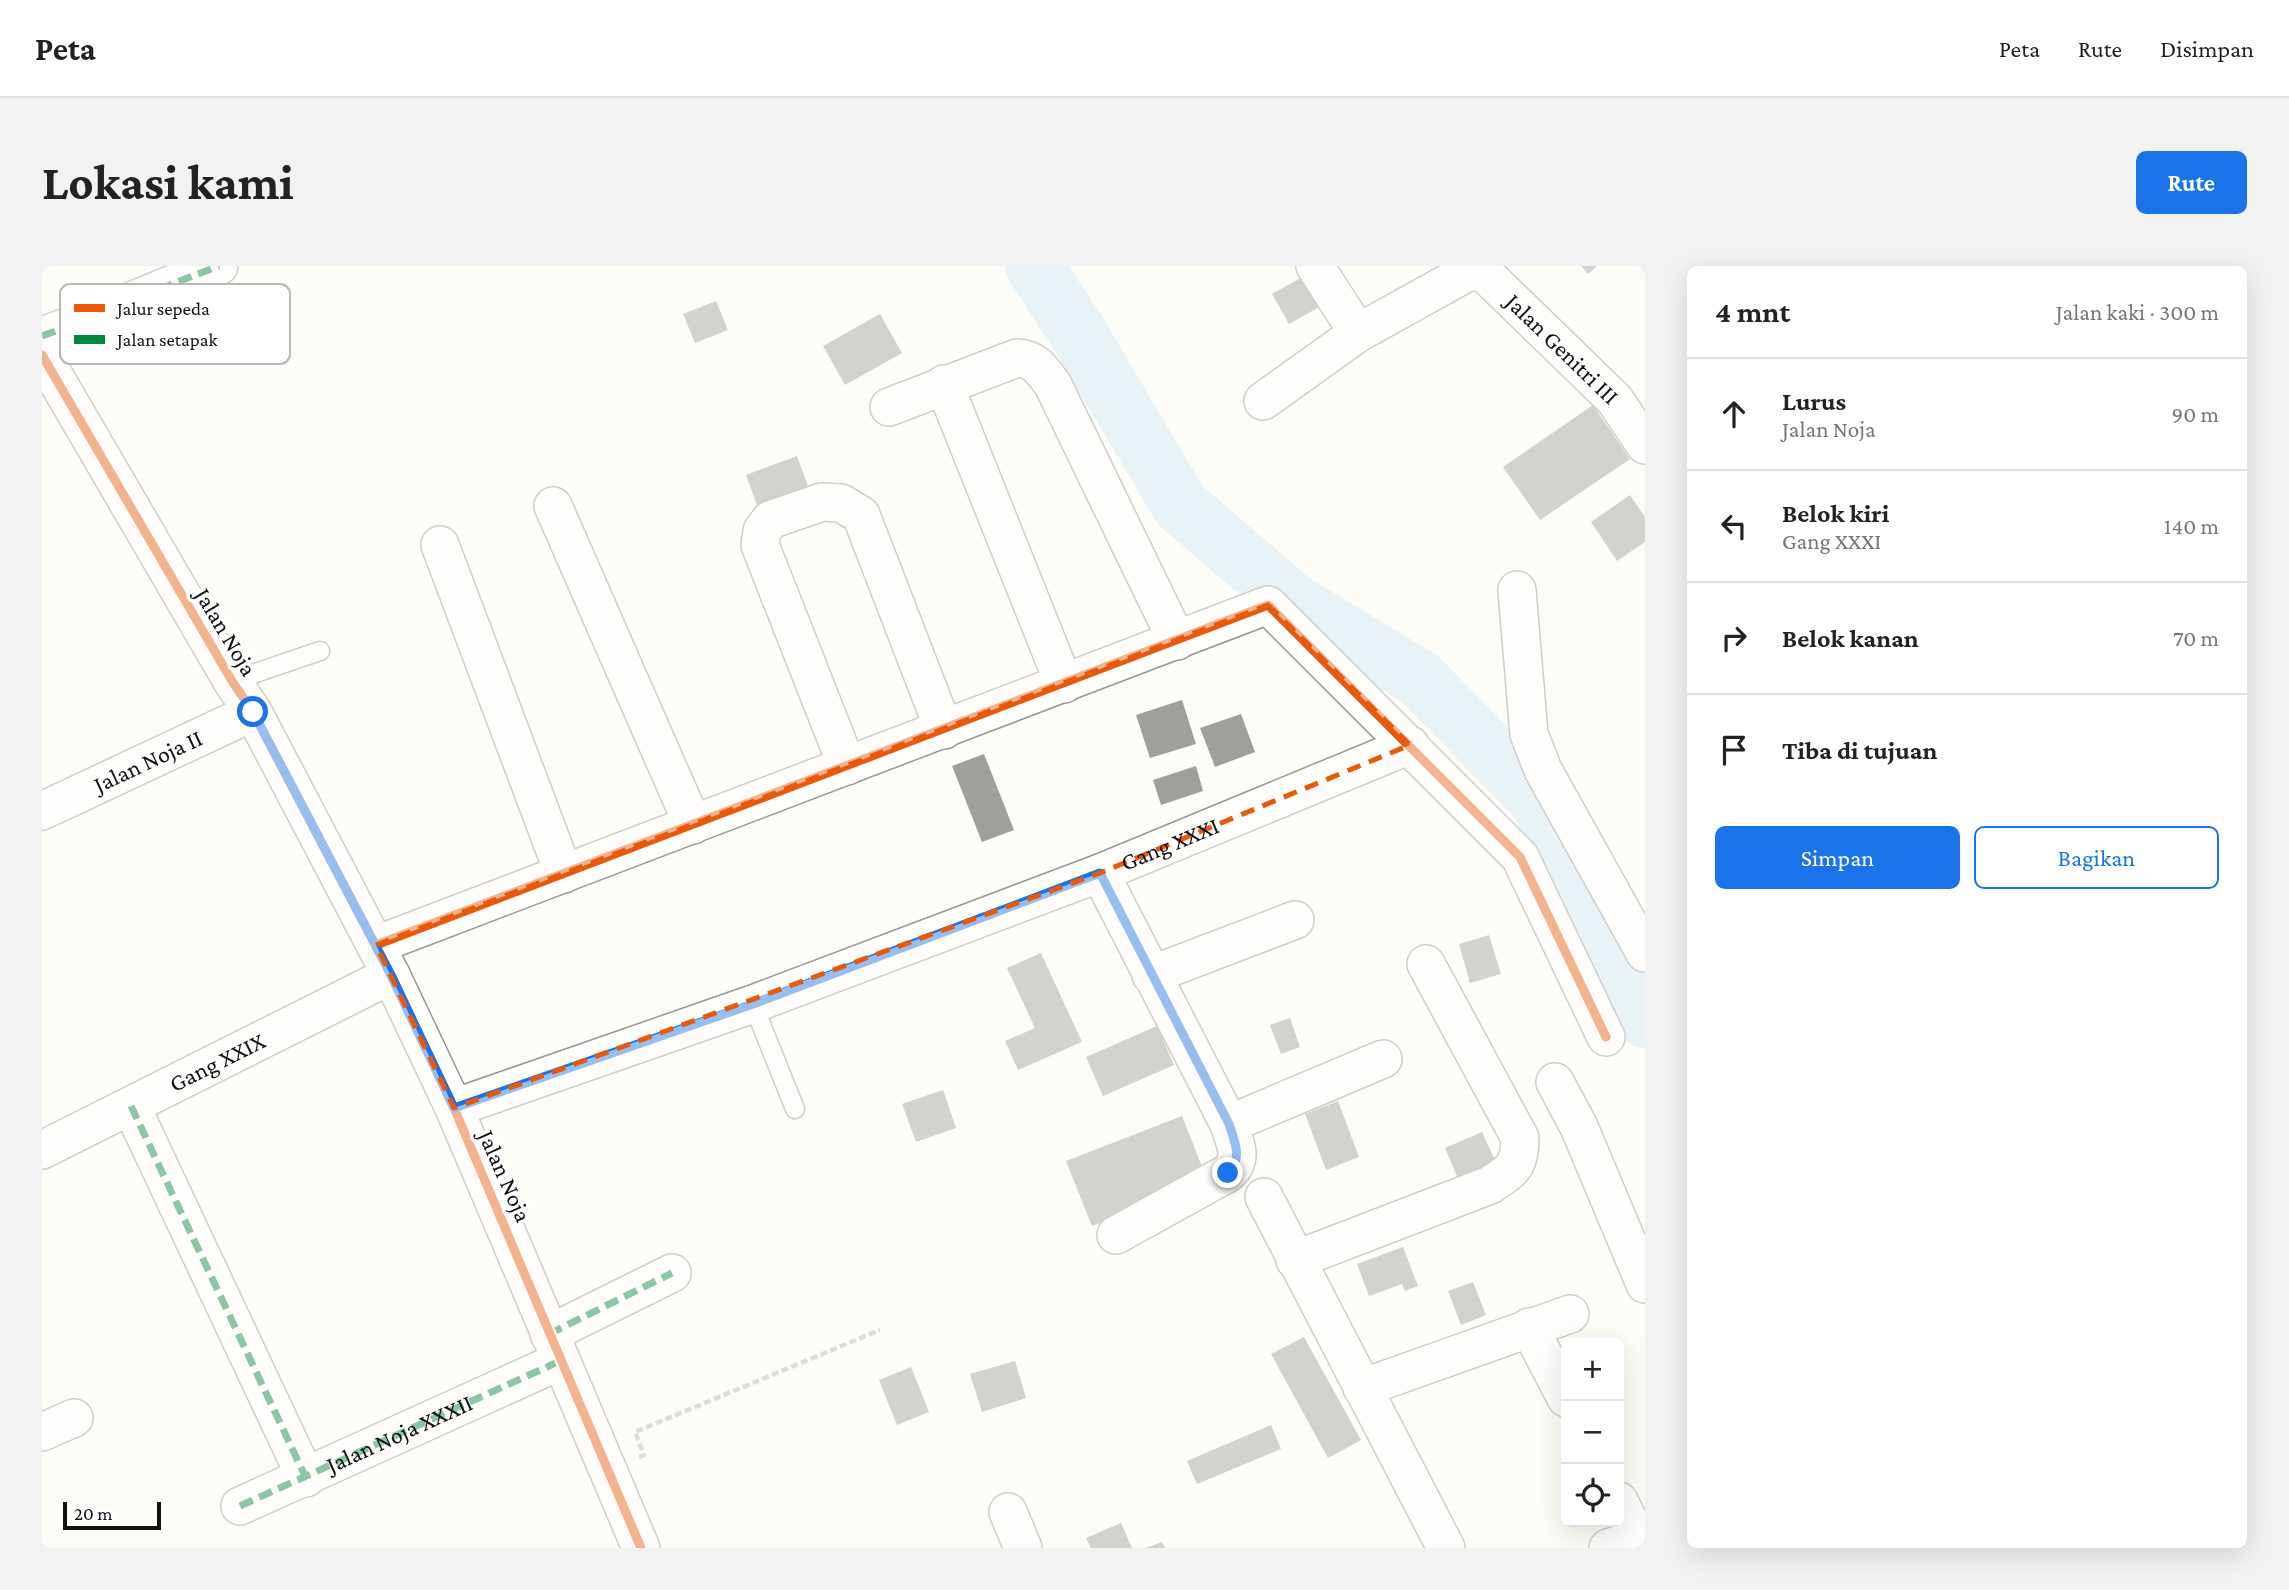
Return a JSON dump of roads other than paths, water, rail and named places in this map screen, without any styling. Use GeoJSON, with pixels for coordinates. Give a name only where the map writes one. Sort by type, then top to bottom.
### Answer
{"type":"FeatureCollection","features":[{"type":"Feature","properties":{"kind":"street"},"geometry":{"type":"LineString","coordinates":[[171,284],[219,266]]}},
{"type":"Feature","properties":{"kind":"street"},"geometry":{"type":"LineString","coordinates":[[1315,266],[1358,333]]}},
{"type":"Feature","properties":{"kind":"street","name":"Jalan Genitri III"},"geometry":{"type":"LineString","coordinates":[[1262,401],[1358,333],[1465,273],[1481,270],[1630,394],[1645,444]]}},
{"type":"Feature","properties":{"kind":"street"},"geometry":{"type":"LineString","coordinates":[[42,336],[60,330]]}},
{"type":"Feature","properties":{"kind":"street","name":"Jalan Noja"},"geometry":{"type":"LineString","coordinates":[[42,355],[232,681],[253,712],[383,960],[454,1108],[641,1548]]}},
{"type":"Feature","properties":{"kind":"street"},"geometry":{"type":"LineString","coordinates":[[889,407],[1017,358],[1028,358],[1038,363],[1053,385],[1177,641]]}},
{"type":"Feature","properties":{"kind":"street"},"geometry":{"type":"LineString","coordinates":[[944,384],[1064,684]]}},
{"type":"Feature","properties":{"kind":"street"},"geometry":{"type":"LineString","coordinates":[[846,766],[761,545],[762,531],[770,520],[822,502],[841,503],[861,515],[944,730]]}},
{"type":"Feature","properties":{"kind":"street"},"geometry":{"type":"LineString","coordinates":[[553,506],[693,825]]}},
{"type":"Feature","properties":{"kind":"street"},"geometry":{"type":"LineString","coordinates":[[440,545],[564,874]]}},
{"type":"Feature","properties":{"kind":"street"},"geometry":{"type":"LineString","coordinates":[[1517,590],[1529,734],[1543,770],[1645,953]]}},
{"type":"Feature","properties":{"kind":"street","name":"Gang XXIX"},"geometry":{"type":"LineString","coordinates":[[42,1150],[131,1106],[383,960],[564,874],[1268,605],[1410,745]]}},
{"type":"Feature","properties":{"kind":"street","name":"Jalan Noja II"},"geometry":{"type":"LineString","coordinates":[[42,811],[253,712]]}},
{"type":"Feature","properties":{"kind":"street"},"geometry":{"type":"LineString","coordinates":[[1410,745],[1520,857],[1606,1037]]}},
{"type":"Feature","properties":{"kind":"street","name":"Gang XXXI"},"geometry":{"type":"LineString","coordinates":[[454,1108],[753,1004],[1100,873],[1410,745]]}},
{"type":"Feature","properties":{"kind":"street"},"geometry":{"type":"LineString","coordinates":[[1100,873],[1229,1124],[1238,1153],[1237,1165],[1228,1173],[1116,1234]]}},
{"type":"Feature","properties":{"kind":"street"},"geometry":{"type":"LineString","coordinates":[[1151,975],[1295,920]]}},
{"type":"Feature","properties":{"kind":"street"},"geometry":{"type":"LineString","coordinates":[[1296,1259],[1490,1185],[1512,1170],[1519,1160],[1520,1138],[1476,1052],[1426,964]]}},
{"type":"Feature","properties":{"kind":"street"},"geometry":{"type":"LineString","coordinates":[[1229,1124],[1383,1059]]}},
{"type":"Feature","properties":{"kind":"street"},"geometry":{"type":"LineString","coordinates":[[1555,1082],[1579,1127],[1645,1284]]}},
{"type":"Feature","properties":{"kind":"street"},"geometry":{"type":"LineString","coordinates":[[131,1106],[306,1478]]}},
{"type":"Feature","properties":{"kind":"street"},"geometry":{"type":"LineString","coordinates":[[1264,1197],[1446,1548]]}},
{"type":"Feature","properties":{"kind":"street","name":"Jalan Noja XXXII"},"geometry":{"type":"LineString","coordinates":[[240,1506],[306,1478],[555,1347],[672,1273]]}},
{"type":"Feature","properties":{"kind":"street"},"geometry":{"type":"LineString","coordinates":[[1362,1388],[1570,1314]]}},
{"type":"Feature","properties":{"kind":"street"},"geometry":{"type":"LineString","coordinates":[[1530,1327],[1561,1388]]}},
{"type":"Feature","properties":{"kind":"street"},"geometry":{"type":"LineString","coordinates":[[1008,1511],[1023,1548]]}},
{"type":"Feature","properties":{"kind":"street"},"geometry":{"type":"LineString","coordinates":[[1624,1519],[1630,1541]]}},
{"type":"Feature","properties":{"kind":"lane"},"geometry":{"type":"LineString","coordinates":[[232,681],[320,651]]}},
{"type":"Feature","properties":{"kind":"lane"},"geometry":{"type":"LineString","coordinates":[[753,1004],[794,1109]]}},
{"type":"Feature","properties":{"kind":"waterway"},"geometry":{"type":"LineString","coordinates":[[1034,266],[1080,336],[1180,505],[1293,602],[1420,679],[1538,800],[1604,923],[1645,1019]]}}]}
